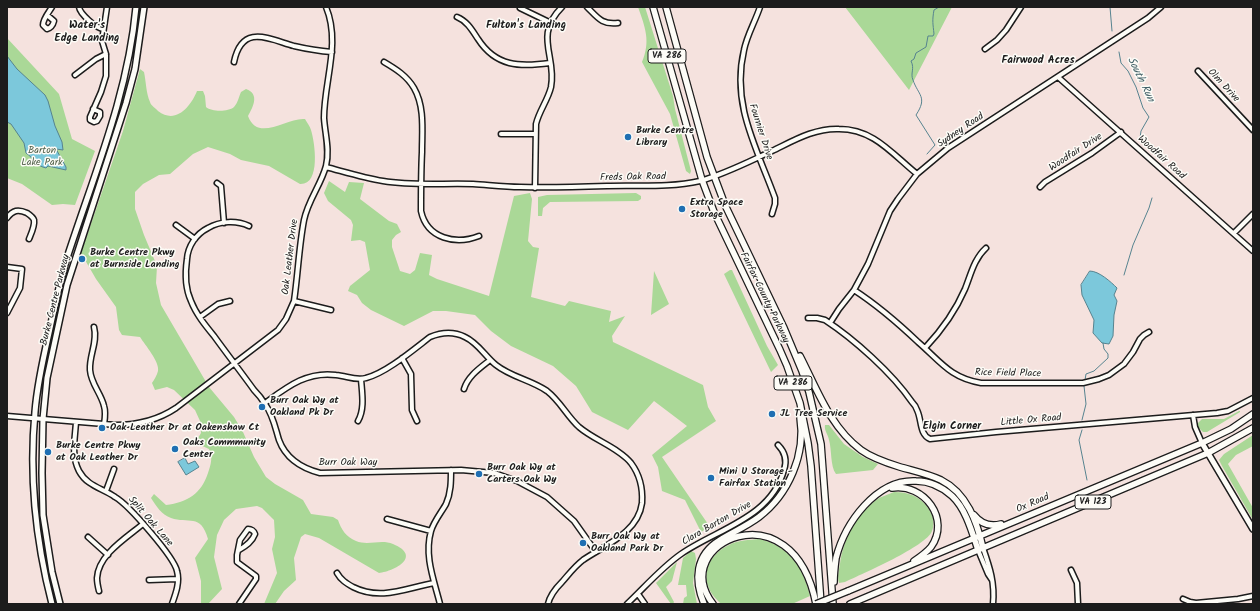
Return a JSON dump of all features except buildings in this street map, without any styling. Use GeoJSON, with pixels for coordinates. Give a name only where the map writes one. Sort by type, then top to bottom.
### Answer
{"type":"FeatureCollection","features":[{"type":"Feature","properties":{"kind":"highway","name":"Fairfax County Parkway"},"geometry":{"type":"LineString","coordinates":[[653,7],[702,180],[723,234],[787,366],[800,403],[811,466],[821,604]]}},
{"type":"Feature","properties":{"kind":"highway","name":"Fairfax County Parkway"},"geometry":{"type":"LineString","coordinates":[[666,7],[714,177],[733,226],[784,328],[802,371],[819,430],[825,483],[834,604]]}},
{"type":"Feature","properties":{"kind":"highway"},"geometry":{"type":"LineString","coordinates":[[784,328],[829,414],[839,429],[851,442],[871,456],[942,481],[958,492],[978,520],[989,525],[1000,525],[1021,519]]}},
{"type":"Feature","properties":{"kind":"highway"},"geometry":{"type":"LineString","coordinates":[[704,604],[697,583],[698,571],[703,556],[715,543],[752,522],[773,505],[786,487],[796,464],[800,441],[801,420],[787,366]]}},
{"type":"Feature","properties":{"kind":"highway","name":"Ox Road"},"geometry":{"type":"LineString","coordinates":[[816,604],[1202,443],[1231,429],[1253,414]]}},
{"type":"Feature","properties":{"kind":"highway","name":"Ox Road"},"geometry":{"type":"LineString","coordinates":[[850,604],[1208,453],[1253,428]]}},
{"type":"Feature","properties":{"kind":"highway"},"geometry":{"type":"LineString","coordinates":[[834,604],[834,570],[836,558],[844,536],[850,525],[872,498],[898,483],[913,481],[930,483],[938,486],[952,496],[958,503],[966,518],[974,539],[980,549]]}},
{"type":"Feature","properties":{"kind":"highway"},"geometry":{"type":"LineString","coordinates":[[884,490],[900,487],[916,492],[926,498],[931,504],[937,520],[936,537],[928,550],[916,560],[891,573]]}},
{"type":"Feature","properties":{"kind":"highway"},"geometry":{"type":"LineString","coordinates":[[968,506],[980,536],[980,549]]}},
{"type":"Feature","properties":{"kind":"highway"},"geometry":{"type":"LineString","coordinates":[[713,604],[708,598],[703,585],[702,578],[705,563],[722,544],[733,538],[750,535],[763,536],[775,540],[786,546],[796,555],[808,575],[816,604]]}},
{"type":"Feature","properties":{"kind":"main road","name":"Burke Centre Parkway"},"geometry":{"type":"LineString","coordinates":[[52,604],[46,582],[38,531],[33,474],[34,419],[44,354],[59,286],[102,157],[120,95],[130,50],[136,7]]}},
{"type":"Feature","properties":{"kind":"main road","name":"Burke Centre Parkway"},"geometry":{"type":"LineString","coordinates":[[60,604],[52,572],[43,515],[43,420],[50,362],[67,285],[126,103],[134,69],[144,7]]}},
{"type":"Feature","properties":{"kind":"main road"},"geometry":{"type":"LineString","coordinates":[[1202,443],[1253,529]]}},
{"type":"Feature","properties":{"kind":"main road"},"geometry":{"type":"LineString","coordinates":[[38,531],[41,531],[43,534],[48,565],[52,572]]}},
{"type":"Feature","properties":{"kind":"street"},"geometry":{"type":"LineString","coordinates":[[47,15],[52,7]]}},
{"type":"Feature","properties":{"kind":"street"},"geometry":{"type":"LineString","coordinates":[[79,7],[81,13],[99,28],[104,30]]}},
{"type":"Feature","properties":{"kind":"street"},"geometry":{"type":"LineString","coordinates":[[93,109],[106,76],[106,54],[102,42],[108,7]]}},
{"type":"Feature","properties":{"kind":"street","name":"Oak Leather Drive"},"geometry":{"type":"LineString","coordinates":[[7,416],[104,425],[130,425],[150,420],[164,415],[176,408],[278,330],[286,319],[294,301],[304,219],[326,167],[328,148],[325,128],[325,110],[332,52],[331,22],[326,7]]}},
{"type":"Feature","properties":{"kind":"street"},"geometry":{"type":"LineString","coordinates":[[535,188],[535,134],[538,115],[551,86],[552,75],[547,40],[551,23],[562,7]]}},
{"type":"Feature","properties":{"kind":"street"},"geometry":{"type":"LineString","coordinates":[[587,7],[602,21],[611,24],[618,23]]}},
{"type":"Feature","properties":{"kind":"street","name":"Fournier Drive"},"geometry":{"type":"LineString","coordinates":[[760,7],[744,50],[740,86],[744,116],[775,198],[775,207],[772,214]]}},
{"type":"Feature","properties":{"kind":"street"},"geometry":{"type":"LineString","coordinates":[[985,49],[997,40],[1006,30],[1021,7]]}},
{"type":"Feature","properties":{"kind":"street","name":"Sydney Road"},"geometry":{"type":"LineString","coordinates":[[830,323],[854,290],[868,264],[890,212],[917,174],[948,148],[1148,18],[1161,7]]}},
{"type":"Feature","properties":{"kind":"street"},"geometry":{"type":"LineString","coordinates":[[520,8],[551,23]]}},
{"type":"Feature","properties":{"kind":"street"},"geometry":{"type":"LineString","coordinates":[[457,17],[466,22],[487,51],[499,59],[518,65],[530,66],[550,63]]}},
{"type":"Feature","properties":{"kind":"street"},"geometry":{"type":"LineString","coordinates":[[234,62],[237,50],[242,44],[258,36],[270,38],[301,48],[332,52]]}},
{"type":"Feature","properties":{"kind":"street"},"geometry":{"type":"LineString","coordinates":[[76,75],[96,59],[106,54]]}},
{"type":"Feature","properties":{"kind":"street"},"geometry":{"type":"LineString","coordinates":[[384,62],[408,79],[420,101],[422,117],[422,217],[425,223],[432,231],[442,237],[465,240],[479,236]]}},
{"type":"Feature","properties":{"kind":"street","name":"Olm Drive"},"geometry":{"type":"LineString","coordinates":[[1198,71],[1253,130]]}},
{"type":"Feature","properties":{"kind":"street","name":"Woodfair Road"},"geometry":{"type":"LineString","coordinates":[[1058,77],[1253,251]]}},
{"type":"Feature","properties":{"kind":"street","name":"Freds Oak Road"},"geometry":{"type":"LineString","coordinates":[[326,167],[383,181],[421,184],[475,184],[535,188],[682,184],[714,177],[810,133],[827,129],[844,129],[859,132],[876,139],[917,174]]}},
{"type":"Feature","properties":{"kind":"street","name":"Woodfair Drive"},"geometry":{"type":"LineString","coordinates":[[1040,187],[1045,182],[1092,153],[1121,132]]}},
{"type":"Feature","properties":{"kind":"street"},"geometry":{"type":"LineString","coordinates":[[501,134],[535,134]]}},
{"type":"Feature","properties":{"kind":"street"},"geometry":{"type":"LineString","coordinates":[[217,183],[221,186],[224,223]]}},
{"type":"Feature","properties":{"kind":"street"},"geometry":{"type":"LineString","coordinates":[[7,218],[15,211],[21,210],[31,216],[34,219],[34,224],[29,239]]}},
{"type":"Feature","properties":{"kind":"street"},"geometry":{"type":"LineString","coordinates":[[1234,233],[1253,214]]}},
{"type":"Feature","properties":{"kind":"street","name":"Burr Oak Way"},"geometry":{"type":"LineString","coordinates":[[249,226],[241,223],[224,223],[210,227],[195,239],[187,255],[186,279],[190,300],[200,317],[265,403],[274,420],[279,440],[284,450],[296,463],[309,470],[327,473],[470,470],[494,474],[517,481],[547,497],[567,514],[581,530],[596,552]]}},
{"type":"Feature","properties":{"kind":"street"},"geometry":{"type":"LineString","coordinates":[[176,225],[195,239]]}},
{"type":"Feature","properties":{"kind":"street"},"geometry":{"type":"LineString","coordinates":[[925,348],[931,342],[954,309],[965,290],[978,256],[986,248]]}},
{"type":"Feature","properties":{"kind":"street"},"geometry":{"type":"LineString","coordinates":[[7,267],[22,269],[20,288],[7,313]]}},
{"type":"Feature","properties":{"kind":"street","name":"Rice Field Place"},"geometry":{"type":"LineString","coordinates":[[854,290],[892,319],[948,370],[960,378],[972,382],[1083,383],[1099,379],[1117,370],[1130,357],[1144,334],[1149,332]]}},
{"type":"Feature","properties":{"kind":"street"},"geometry":{"type":"LineString","coordinates":[[200,317],[218,304],[230,301]]}},
{"type":"Feature","properties":{"kind":"street"},"geometry":{"type":"LineString","coordinates":[[294,301],[332,310]]}},
{"type":"Feature","properties":{"kind":"street","name":"Little Ox Road"},"geometry":{"type":"LineString","coordinates":[[808,318],[822,319],[830,323],[870,356],[901,389],[917,410],[924,433],[926,437],[930,439],[1221,413],[1253,398]]}},
{"type":"Feature","properties":{"kind":"street"},"geometry":{"type":"LineString","coordinates":[[94,327],[96,336],[90,363],[91,376],[104,407],[104,425]]}},
{"type":"Feature","properties":{"kind":"street"},"geometry":{"type":"LineString","coordinates":[[265,403],[294,382],[313,375],[332,374],[361,380],[378,374],[430,337],[438,334],[450,333],[460,335],[471,340],[490,360],[504,371],[547,392],[556,399],[580,427],[623,455],[631,463],[641,482],[642,495],[641,508],[635,521],[627,531],[582,561],[572,570],[554,590],[548,604]]}},
{"type":"Feature","properties":{"kind":"street"},"geometry":{"type":"LineString","coordinates":[[402,358],[411,374],[412,410],[417,421]]}},
{"type":"Feature","properties":{"kind":"street"},"geometry":{"type":"LineString","coordinates":[[464,389],[466,382],[471,376],[490,360]]}},
{"type":"Feature","properties":{"kind":"street"},"geometry":{"type":"LineString","coordinates":[[358,421],[361,417],[362,410],[361,380]]}},
{"type":"Feature","properties":{"kind":"street"},"geometry":{"type":"LineString","coordinates":[[1193,415],[1195,426],[1202,443]]}},
{"type":"Feature","properties":{"kind":"street","name":"Split Oak Lane"},"geometry":{"type":"LineString","coordinates":[[76,422],[74,451],[82,476],[89,483],[106,491],[121,501],[143,524],[171,558],[176,568],[178,579],[172,604]]}},
{"type":"Feature","properties":{"kind":"street","name":"Clara Barton Drive"},"geometry":{"type":"LineString","coordinates":[[627,604],[681,554],[762,507],[778,486],[785,468],[784,455],[778,445]]}},
{"type":"Feature","properties":{"kind":"street"},"geometry":{"type":"LineString","coordinates":[[106,491],[114,469]]}},
{"type":"Feature","properties":{"kind":"street"},"geometry":{"type":"LineString","coordinates":[[440,604],[434,583],[429,554],[431,531],[449,496],[451,486],[450,470]]}},
{"type":"Feature","properties":{"kind":"street"},"geometry":{"type":"LineString","coordinates":[[387,518],[431,531]]}},
{"type":"Feature","properties":{"kind":"street"},"geometry":{"type":"LineString","coordinates":[[99,591],[97,582],[102,563],[108,555],[143,524]]}},
{"type":"Feature","properties":{"kind":"street"},"geometry":{"type":"LineString","coordinates":[[239,550],[248,544],[255,536],[254,532],[250,529],[246,531],[240,540],[237,562],[256,576],[256,579],[239,604]]}},
{"type":"Feature","properties":{"kind":"street"},"geometry":{"type":"LineString","coordinates":[[88,537],[108,555]]}},
{"type":"Feature","properties":{"kind":"street"},"geometry":{"type":"LineString","coordinates":[[980,549],[988,574],[992,580],[994,593],[993,604]]}},
{"type":"Feature","properties":{"kind":"street"},"geometry":{"type":"LineString","coordinates":[[1071,570],[1077,583],[1078,604]]}},
{"type":"Feature","properties":{"kind":"street"},"geometry":{"type":"LineString","coordinates":[[337,573],[346,583],[376,594],[390,593],[434,583]]}},
{"type":"Feature","properties":{"kind":"street"},"geometry":{"type":"LineString","coordinates":[[149,580],[178,579]]}},
{"type":"Feature","properties":{"kind":"street"},"geometry":{"type":"LineString","coordinates":[[638,594],[645,604]]}},
{"type":"Feature","properties":{"kind":"street"},"geometry":{"type":"LineString","coordinates":[[1183,599],[1196,603],[1253,596]]}},
{"type":"Feature","properties":{"kind":"green space"},"geometry":{"type":"Polygon","coordinates":[[[638,7],[645,7],[673,96],[691,171],[690,174],[686,171],[670,114],[642,62],[647,41],[645,28],[638,7]]]}},
{"type":"Feature","properties":{"kind":"green space"},"geometry":{"type":"Polygon","coordinates":[[[845,7],[952,7],[909,90],[845,7]]]}},
{"type":"Feature","properties":{"kind":"green space","name":"Barton Lake Park"},"geometry":{"type":"Polygon","coordinates":[[[7,38],[59,94],[72,139],[95,151],[75,205],[52,205],[22,184],[7,178],[7,38]]]}},
{"type":"Feature","properties":{"kind":"green space"},"geometry":{"type":"Polygon","coordinates":[[[140,69],[144,72],[148,95],[152,106],[165,115],[177,115],[182,112],[187,108],[197,91],[203,91],[206,107],[209,109],[216,111],[228,110],[234,107],[241,92],[246,89],[253,94],[254,97],[253,105],[248,116],[253,124],[259,128],[274,127],[298,119],[305,119],[310,127],[313,136],[315,162],[314,171],[311,178],[307,182],[300,184],[269,166],[241,160],[230,154],[208,147],[193,154],[170,174],[159,175],[143,184],[135,192],[135,209],[157,266],[156,283],[161,305],[209,387],[234,417],[266,477],[303,500],[311,514],[333,517],[338,520],[344,532],[352,539],[365,543],[384,542],[393,544],[401,549],[405,553],[406,558],[399,566],[386,572],[379,573],[319,538],[305,534],[301,537],[294,558],[296,580],[284,591],[275,604],[264,604],[277,573],[272,549],[275,537],[274,520],[262,508],[257,506],[236,509],[224,520],[217,535],[214,557],[222,589],[208,604],[201,604],[201,581],[195,558],[208,539],[205,531],[202,526],[193,521],[177,520],[168,517],[160,510],[151,498],[154,494],[166,505],[174,504],[193,496],[202,486],[211,464],[211,458],[209,449],[198,444],[198,438],[201,433],[200,421],[195,410],[174,390],[167,387],[155,390],[152,383],[158,373],[158,367],[155,358],[140,337],[122,335],[119,330],[116,307],[96,279],[81,253],[123,131],[140,69]]]}},
{"type":"Feature","properties":{"kind":"green space"},"geometry":{"type":"Polygon","coordinates":[[[329,181],[345,192],[349,182],[364,183],[360,199],[389,221],[397,224],[401,232],[392,240],[392,247],[400,271],[410,274],[415,270],[420,253],[432,255],[429,275],[489,296],[514,196],[530,193],[532,199],[528,241],[533,247],[539,248],[531,297],[565,306],[569,301],[611,311],[609,322],[625,316],[612,336],[613,342],[703,385],[708,407],[716,421],[662,457],[710,527],[701,532],[685,500],[662,491],[658,467],[652,455],[687,426],[654,401],[628,430],[592,412],[576,386],[553,366],[511,346],[491,331],[475,315],[446,311],[433,311],[404,326],[371,310],[362,303],[357,295],[348,291],[350,286],[370,270],[365,242],[360,240],[351,241],[353,225],[351,220],[328,201],[324,193],[329,181]]]}},
{"type":"Feature","properties":{"kind":"green space"},"geometry":{"type":"Polygon","coordinates":[[[636,193],[641,196],[641,199],[638,201],[550,202],[543,208],[542,216],[538,216],[538,197],[547,195],[636,193]]]}},
{"type":"Feature","properties":{"kind":"green space"},"geometry":{"type":"Polygon","coordinates":[[[732,270],[767,346],[778,365],[771,372],[724,274],[732,270]]]}},
{"type":"Feature","properties":{"kind":"green space"},"geometry":{"type":"Polygon","coordinates":[[[654,271],[669,304],[651,315],[654,271]]]}},
{"type":"Feature","properties":{"kind":"green space"},"geometry":{"type":"Polygon","coordinates":[[[1239,411],[1240,412],[1207,432],[1203,432],[1198,427],[1198,423],[1202,419],[1224,419],[1239,411]]]}},
{"type":"Feature","properties":{"kind":"green space"},"geometry":{"type":"Polygon","coordinates":[[[825,425],[829,425],[844,444],[863,457],[878,464],[873,470],[836,474],[833,467],[830,444],[825,425]]]}},
{"type":"Feature","properties":{"kind":"green space"},"geometry":{"type":"Polygon","coordinates":[[[1253,435],[1253,446],[1236,455],[1228,464],[1253,508],[1253,520],[1219,460],[1224,454],[1253,435]]]}},
{"type":"Feature","properties":{"kind":"green space"},"geometry":{"type":"Polygon","coordinates":[[[894,492],[913,496],[925,504],[930,510],[932,516],[932,531],[928,537],[907,552],[865,573],[845,582],[839,583],[838,574],[844,545],[858,518],[879,498],[894,492]]]}},
{"type":"Feature","properties":{"kind":"green space"},"geometry":{"type":"Polygon","coordinates":[[[760,539],[779,547],[794,560],[803,576],[810,596],[792,604],[721,604],[715,598],[709,589],[706,573],[710,562],[718,552],[732,543],[744,540],[760,539]]]}},
{"type":"Feature","properties":{"kind":"green space"},"geometry":{"type":"Polygon","coordinates":[[[691,551],[695,553],[696,559],[693,583],[697,604],[683,604],[684,598],[687,596],[686,585],[678,585],[683,558],[691,551]]]}},
{"type":"Feature","properties":{"kind":"green space"},"geometry":{"type":"Polygon","coordinates":[[[677,562],[672,581],[666,587],[674,602],[671,604],[656,583],[677,562]]]}},
{"type":"Feature","properties":{"kind":"water"},"geometry":{"type":"Polygon","coordinates":[[[7,56],[17,69],[45,95],[62,142],[63,150],[56,149],[66,167],[66,170],[48,166],[46,168],[37,164],[26,153],[24,143],[11,124],[7,122],[7,56]]]}},
{"type":"Feature","properties":{"kind":"water"},"geometry":{"type":"Polygon","coordinates":[[[1090,271],[1101,275],[1117,288],[1114,295],[1117,301],[1114,315],[1113,336],[1109,344],[1102,343],[1093,333],[1094,320],[1082,295],[1081,285],[1090,271]]]}},
{"type":"Feature","properties":{"kind":"water"},"geometry":{"type":"Polygon","coordinates":[[[185,458],[188,464],[195,461],[199,467],[186,475],[178,462],[185,458]]]}},
{"type":"Feature","properties":{"kind":"waterway"},"geometry":{"type":"LineString","coordinates":[[927,154],[935,145],[916,115],[920,109],[922,100],[912,78],[913,66],[911,61],[914,59],[916,53],[926,47],[928,36],[933,36],[934,10],[939,7]]}},
{"type":"Feature","properties":{"kind":"waterway","name":"South Run"},"geometry":{"type":"LineString","coordinates":[[1110,7],[1112,31]]}},
{"type":"Feature","properties":{"kind":"waterway","name":"South Run"},"geometry":{"type":"LineString","coordinates":[[1119,52],[1121,63],[1128,71],[1136,87],[1143,108],[1149,117],[1141,131],[1140,138],[1144,143],[1152,146],[1155,154]]}},
{"type":"Feature","properties":{"kind":"waterway","name":"South Run"},"geometry":{"type":"LineString","coordinates":[[1124,275],[1133,245],[1152,198]]}},
{"type":"Feature","properties":{"kind":"waterway"},"geometry":{"type":"LineString","coordinates":[[1085,380],[1086,374],[1094,371],[1108,358],[1108,354],[1104,349],[1103,343]]}},
{"type":"Feature","properties":{"kind":"waterway"},"geometry":{"type":"LineString","coordinates":[[1082,420],[1086,404],[1084,386]]}},
{"type":"Feature","properties":{"kind":"waterway"},"geometry":{"type":"LineString","coordinates":[[1082,430],[1079,440],[1087,480]]}},
{"type":"Feature","properties":{"kind":"place","name":"Burke Centre Library"},"geometry":{"type":"Point","coordinates":[628,137]}},
{"type":"Feature","properties":{"kind":"place","name":"Extra Space Storage"},"geometry":{"type":"Point","coordinates":[682,209]}},
{"type":"Feature","properties":{"kind":"place","name":"Burke Centre Pkwy at Burnside Landing"},"geometry":{"type":"Point","coordinates":[82,259]}},
{"type":"Feature","properties":{"kind":"place","name":"Burr Oak Wy at Oakland Pk Dr"},"geometry":{"type":"Point","coordinates":[262,407]}},
{"type":"Feature","properties":{"kind":"place","name":"JL Tree Service"},"geometry":{"type":"Point","coordinates":[772,414]}},
{"type":"Feature","properties":{"kind":"place","name":"Oak Leather Dr at Oakenshaw Ct"},"geometry":{"type":"Point","coordinates":[102,428]}},
{"type":"Feature","properties":{"kind":"place","name":"Oaks Commmunity Center"},"geometry":{"type":"Point","coordinates":[175,449]}},
{"type":"Feature","properties":{"kind":"place","name":"Burke Centre Pkwy at Oak Leather Dr"},"geometry":{"type":"Point","coordinates":[48,452]}},
{"type":"Feature","properties":{"kind":"place","name":"Burr Oak Wy at Carters Oak Wy"},"geometry":{"type":"Point","coordinates":[479,474]}},
{"type":"Feature","properties":{"kind":"place","name":"Mini U Storage - Fairfax Station"},"geometry":{"type":"Point","coordinates":[711,478]}},
{"type":"Feature","properties":{"kind":"place","name":"Burr Oak Wy at Oakland Park Dr"},"geometry":{"type":"Point","coordinates":[583,543]}},
{"type":"Feature","properties":{"kind":"district","name":"Fulton's Landing"},"geometry":{"type":"Point","coordinates":[526,26]}},
{"type":"Feature","properties":{"kind":"district","name":"Water's Edge Landing"},"geometry":{"type":"Point","coordinates":[87,32]}},
{"type":"Feature","properties":{"kind":"district","name":"Fairwood Acres"},"geometry":{"type":"Point","coordinates":[1038,61]}},
{"type":"Feature","properties":{"kind":"district","name":"Elgin Corner"},"geometry":{"type":"Point","coordinates":[952,427]}}]}
